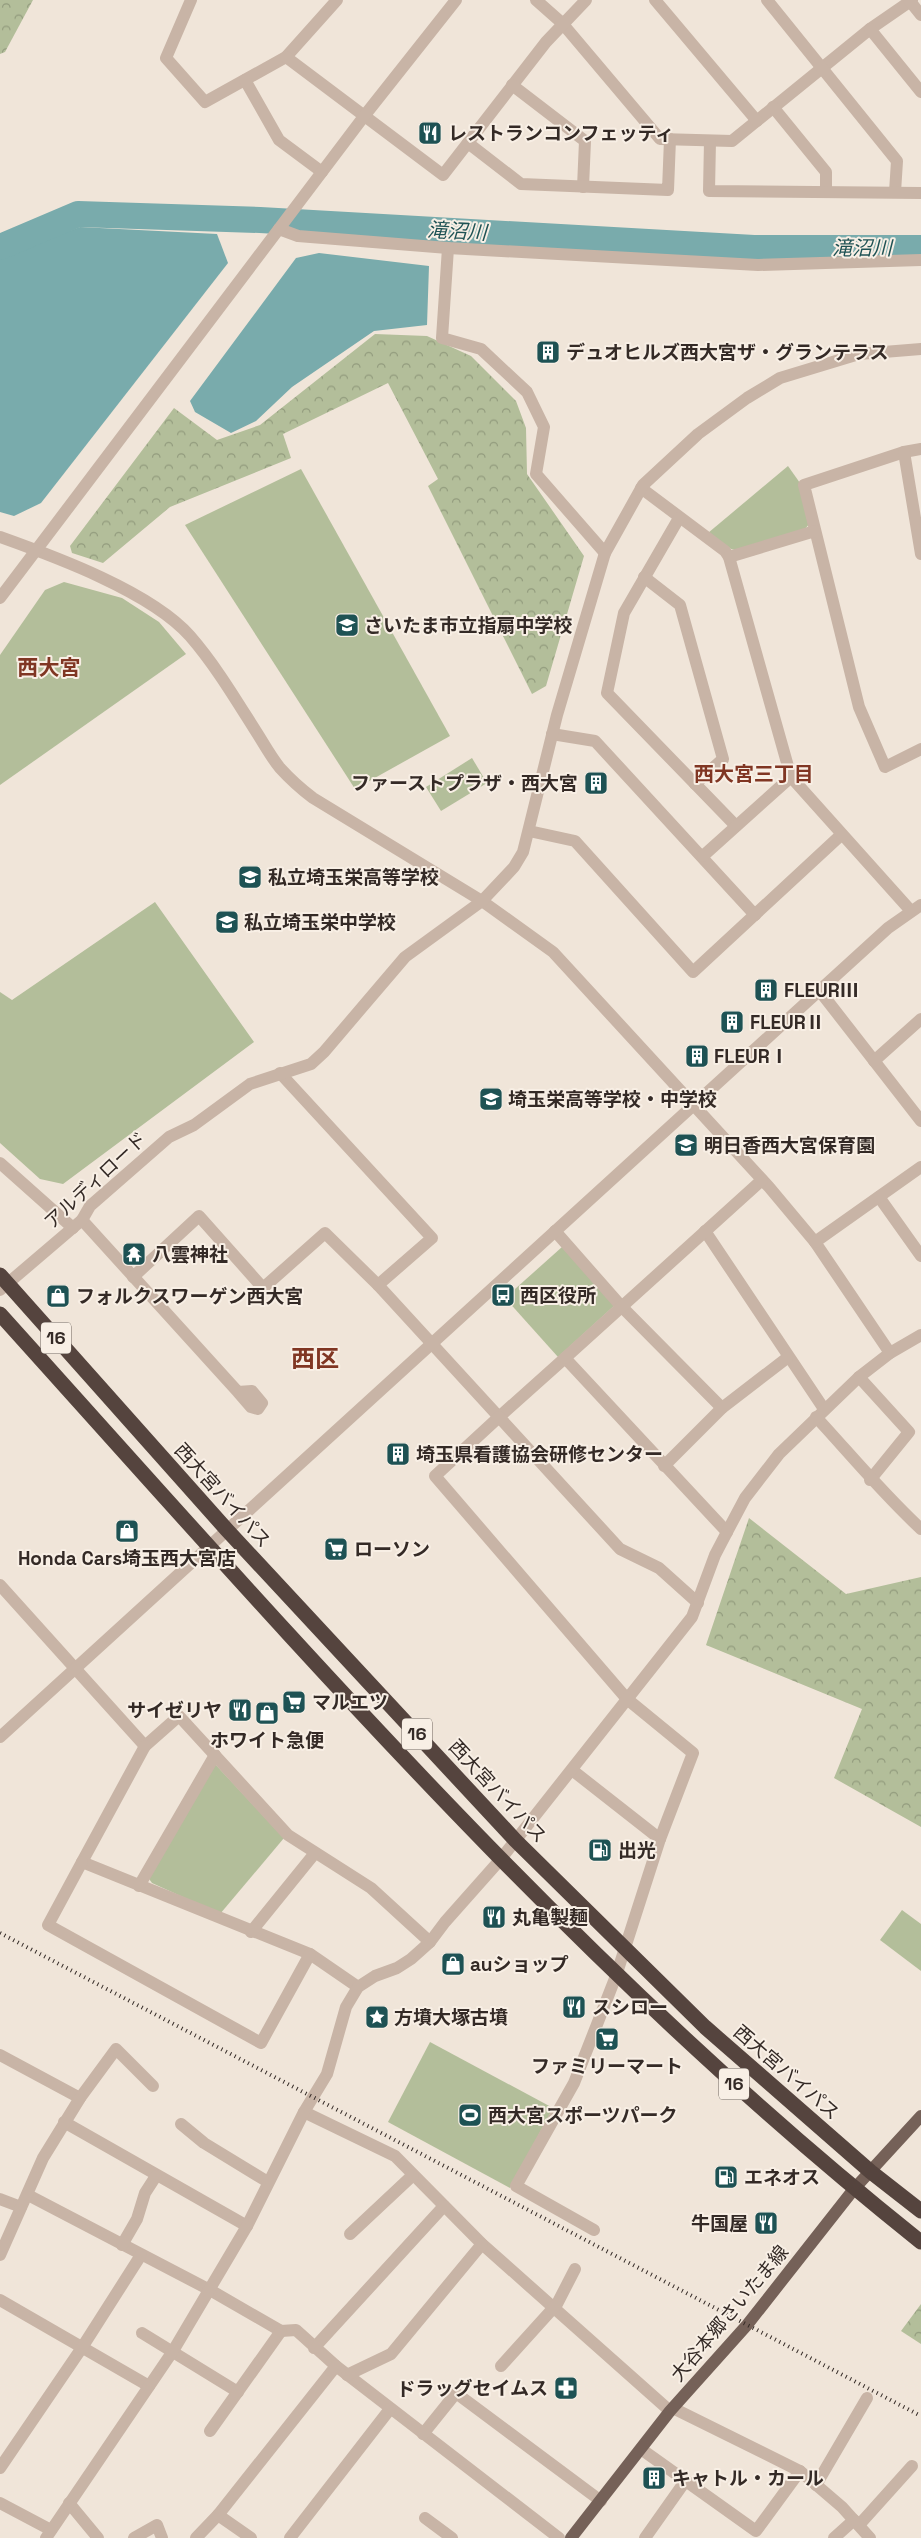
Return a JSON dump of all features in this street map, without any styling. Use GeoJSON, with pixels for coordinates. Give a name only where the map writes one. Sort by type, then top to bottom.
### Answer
{"type":"FeatureCollection","features":[{"type":"Feature","properties":{"kind":"highway","name":"西大宮バイパス"},"geometry":{"type":"LineString","coordinates":[[3,1283],[227,1530],[516,1841],[706,2027],[871,2172],[921,2211]]}},
{"type":"Feature","properties":{"kind":"highway","name":"16"},"geometry":{"type":"LineString","coordinates":[[0,1314],[208,1547],[500,1860],[616,1976],[680,2036],[854,2190],[921,2242]]}},
{"type":"Feature","properties":{"kind":"main road","name":"大谷本郷さいたま線"},"geometry":{"type":"LineString","coordinates":[[571,2538],[672,2410],[747,2325],[854,2190],[921,2116]]}},
{"type":"Feature","properties":{"kind":"street"},"geometry":{"type":"LineString","coordinates":[[191,0],[166,58],[205,102],[286,57],[338,0]]}},
{"type":"Feature","properties":{"kind":"street"},"geometry":{"type":"LineString","coordinates":[[0,598],[365,115],[456,0]]}},
{"type":"Feature","properties":{"kind":"street"},"geometry":{"type":"LineString","coordinates":[[536,0],[562,23],[660,139],[732,141],[870,29],[910,0],[921,15]]}},
{"type":"Feature","properties":{"kind":"street"},"geometry":{"type":"LineString","coordinates":[[286,57],[443,176],[562,23],[586,0]]}},
{"type":"Feature","properties":{"kind":"street"},"geometry":{"type":"LineString","coordinates":[[655,0],[757,121]]}},
{"type":"Feature","properties":{"kind":"street"},"geometry":{"type":"LineString","coordinates":[[767,0],[897,161],[894,192]]}},
{"type":"Feature","properties":{"kind":"street"},"geometry":{"type":"LineString","coordinates":[[870,29],[921,92]]}},
{"type":"Feature","properties":{"kind":"street"},"geometry":{"type":"LineString","coordinates":[[245,80],[279,140],[322,172]]}},
{"type":"Feature","properties":{"kind":"street"},"geometry":{"type":"LineString","coordinates":[[512,85],[585,141],[583,187]]}},
{"type":"Feature","properties":{"kind":"street"},"geometry":{"type":"LineString","coordinates":[[774,107],[826,172],[826,192]]}},
{"type":"Feature","properties":{"kind":"street"},"geometry":{"type":"LineString","coordinates":[[468,143],[521,184],[668,190],[670,139]]}},
{"type":"Feature","properties":{"kind":"street"},"geometry":{"type":"LineString","coordinates":[[710,140],[709,191],[921,193]]}},
{"type":"Feature","properties":{"kind":"street"},"geometry":{"type":"LineString","coordinates":[[280,228],[298,236],[448,248],[758,265],[921,260]]}},
{"type":"Feature","properties":{"kind":"street"},"geometry":{"type":"LineString","coordinates":[[448,248],[442,338],[481,349],[527,392],[544,427],[536,474],[605,553]]}},
{"type":"Feature","properties":{"kind":"street","name":"アルディロード"},"geometry":{"type":"LineString","coordinates":[[3,1283],[78,1224],[90,1206],[169,1137],[194,1125],[250,1084],[310,1064],[324,1052],[406,957],[482,901],[514,867],[524,852],[552,734],[605,553],[641,488],[698,434],[747,398],[780,378],[859,354],[921,349]]}},
{"type":"Feature","properties":{"kind":"street"},"geometry":{"type":"LineString","coordinates":[[921,449],[904,452],[804,485],[859,707],[885,767],[921,748]]}},
{"type":"Feature","properties":{"kind":"street"},"geometry":{"type":"LineString","coordinates":[[904,452],[921,554]]}},
{"type":"Feature","properties":{"kind":"street"},"geometry":{"type":"LineString","coordinates":[[0,1737],[692,1104],[820,990],[916,908],[842,835],[791,777],[729,557],[725,551],[641,488]]}},
{"type":"Feature","properties":{"kind":"street"},"geometry":{"type":"LineString","coordinates":[[679,518],[624,613],[607,693],[736,826]]}},
{"type":"Feature","properties":{"kind":"street"},"geometry":{"type":"LineString","coordinates":[[729,557],[815,532]]}},
{"type":"Feature","properties":{"kind":"street"},"geometry":{"type":"LineString","coordinates":[[0,537],[36,550],[140,597],[169,616],[189,636],[213,666],[278,766],[292,782],[313,798],[482,901],[553,952],[762,1180],[815,1242],[890,1353]]}},
{"type":"Feature","properties":{"kind":"street"},"geometry":{"type":"LineString","coordinates":[[644,577],[680,605],[723,759],[695,784]]}},
{"type":"Feature","properties":{"kind":"street"},"geometry":{"type":"LineString","coordinates":[[552,734],[595,741],[703,856],[755,915]]}},
{"type":"Feature","properties":{"kind":"street"},"geometry":{"type":"LineString","coordinates":[[703,856],[791,777]]}},
{"type":"Feature","properties":{"kind":"street"},"geometry":{"type":"LineString","coordinates":[[529,831],[575,841],[693,972],[842,835]]}},
{"type":"Feature","properties":{"kind":"street"},"geometry":{"type":"LineString","coordinates":[[820,990],[921,1121]]}},
{"type":"Feature","properties":{"kind":"street"},"geometry":{"type":"LineString","coordinates":[[874,1061],[921,1019]]}},
{"type":"Feature","properties":{"kind":"street"},"geometry":{"type":"LineString","coordinates":[[280,1073],[432,1238],[378,1285]]}},
{"type":"Feature","properties":{"kind":"street"},"geometry":{"type":"LineString","coordinates":[[0,1163],[78,1224],[133,1277],[238,1392]]}},
{"type":"Feature","properties":{"kind":"street"},"geometry":{"type":"LineString","coordinates":[[815,1242],[921,1167]]}},
{"type":"Feature","properties":{"kind":"street"},"geometry":{"type":"LineString","coordinates":[[594,2230],[516,2186],[574,2083],[616,1976],[660,1839],[693,1753],[627,1699],[435,1476],[762,1180]]}},
{"type":"Feature","properties":{"kind":"street"},"geometry":{"type":"LineString","coordinates":[[879,1196],[921,1256]]}},
{"type":"Feature","properties":{"kind":"street"},"geometry":{"type":"LineString","coordinates":[[133,1277],[199,1216],[262,1288],[325,1233],[378,1285],[620,1549],[659,1568],[698,1603]]}},
{"type":"Feature","properties":{"kind":"street"},"geometry":{"type":"LineString","coordinates":[[555,1231],[621,1306],[722,1408]]}},
{"type":"Feature","properties":{"kind":"street"},"geometry":{"type":"LineString","coordinates":[[705,1231],[820,1413],[870,1480],[921,1529]]}},
{"type":"Feature","properties":{"kind":"street"},"geometry":{"type":"LineString","coordinates":[[0,2503],[48,2534],[173,2351],[247,2226],[304,2112],[327,2074],[346,2007],[358,1987],[375,1976],[411,1959],[430,1942],[445,1922],[516,1841],[572,1770],[692,1617],[715,1555],[745,1498],[764,1472],[820,1413],[859,1377],[890,1353],[921,1335]]}},
{"type":"Feature","properties":{"kind":"street"},"geometry":{"type":"LineString","coordinates":[[566,1358],[727,1532]]}},
{"type":"Feature","properties":{"kind":"street"},"geometry":{"type":"LineString","coordinates":[[664,1466],[722,1408],[787,1358]]}},
{"type":"Feature","properties":{"kind":"street"},"geometry":{"type":"LineString","coordinates":[[859,1377],[909,1432],[870,1480]]}},
{"type":"Feature","properties":{"kind":"street"},"geometry":{"type":"LineString","coordinates":[[0,1585],[145,1746]]}},
{"type":"Feature","properties":{"kind":"street"},"geometry":{"type":"LineString","coordinates":[[310,1954],[261,2043],[48,1925],[145,1746],[179,1716],[288,1835],[371,1888],[430,1942]]}},
{"type":"Feature","properties":{"kind":"street"},"geometry":{"type":"LineString","coordinates":[[139,1886],[215,1754]]}},
{"type":"Feature","properties":{"kind":"street"},"geometry":{"type":"LineString","coordinates":[[572,1770],[660,1839]]}},
{"type":"Feature","properties":{"kind":"street"},"geometry":{"type":"LineString","coordinates":[[251,1932],[314,1853]]}},
{"type":"Feature","properties":{"kind":"street"},"geometry":{"type":"LineString","coordinates":[[82,1862],[251,1932],[310,1954],[358,1987]]}},
{"type":"Feature","properties":{"kind":"street"},"geometry":{"type":"LineString","coordinates":[[0,2255],[43,2158],[80,2098],[116,2049],[153,2086]]}},
{"type":"Feature","properties":{"kind":"street"},"geometry":{"type":"LineString","coordinates":[[0,2055],[80,2098]]}},
{"type":"Feature","properties":{"kind":"street"},"geometry":{"type":"LineString","coordinates":[[304,2112],[395,2156],[482,2244],[672,2410],[800,2472],[856,2522],[870,2538]]}},
{"type":"Feature","properties":{"kind":"street"},"geometry":{"type":"LineString","coordinates":[[64,2122],[247,2226]]}},
{"type":"Feature","properties":{"kind":"street"},"geometry":{"type":"LineString","coordinates":[[181,2124],[204,2143],[268,2182]]}},
{"type":"Feature","properties":{"kind":"street"},"geometry":{"type":"LineString","coordinates":[[350,2234],[413,2175]]}},
{"type":"Feature","properties":{"kind":"street"},"geometry":{"type":"LineString","coordinates":[[122,2245],[138,2219],[145,2193],[156,2176]]}},
{"type":"Feature","properties":{"kind":"street"},"geometry":{"type":"LineString","coordinates":[[0,2199],[24,2201],[122,2245],[210,2290],[281,2332],[296,2330],[314,2348],[347,2375],[559,2538]]}},
{"type":"Feature","properties":{"kind":"street"},"geometry":{"type":"LineString","coordinates":[[314,2348],[444,2206]]}},
{"type":"Feature","properties":{"kind":"street"},"geometry":{"type":"LineString","coordinates":[[347,2375],[390,2354],[482,2244]]}},
{"type":"Feature","properties":{"kind":"street"},"geometry":{"type":"LineString","coordinates":[[0,2468],[83,2346],[141,2255]]}},
{"type":"Feature","properties":{"kind":"street"},"geometry":{"type":"LineString","coordinates":[[501,2366],[553,2308],[575,2269]]}},
{"type":"Feature","properties":{"kind":"street"},"geometry":{"type":"LineString","coordinates":[[0,2300],[83,2346],[149,2386]]}},
{"type":"Feature","properties":{"kind":"street"},"geometry":{"type":"LineString","coordinates":[[210,2431],[281,2332]]}},
{"type":"Feature","properties":{"kind":"street"},"geometry":{"type":"LineString","coordinates":[[142,2333],[238,2392]]}},
{"type":"Feature","properties":{"kind":"street"},"geometry":{"type":"LineString","coordinates":[[196,2538],[218,2515],[336,2366]]}},
{"type":"Feature","properties":{"kind":"street"},"geometry":{"type":"LineString","coordinates":[[423,2434],[456,2392],[601,2501]]}},
{"type":"Feature","properties":{"kind":"street"},"geometry":{"type":"LineString","coordinates":[[816,2485],[867,2398]]}},
{"type":"Feature","properties":{"kind":"street"},"geometry":{"type":"LineString","coordinates":[[290,2538],[390,2409]]}},
{"type":"Feature","properties":{"kind":"street"},"geometry":{"type":"LineString","coordinates":[[641,2449],[756,2531],[800,2472]]}},
{"type":"Feature","properties":{"kind":"street"},"geometry":{"type":"LineString","coordinates":[[834,2538],[856,2522],[912,2466]]}},
{"type":"Feature","properties":{"kind":"street"},"geometry":{"type":"LineString","coordinates":[[648,2537],[686,2480]]}},
{"type":"Feature","properties":{"kind":"street"},"geometry":{"type":"LineString","coordinates":[[69,2503],[98,2538]]}},
{"type":"Feature","properties":{"kind":"street"},"geometry":{"type":"LineString","coordinates":[[218,2515],[251,2538]]}},
{"type":"Feature","properties":{"kind":"street"},"geometry":{"type":"LineString","coordinates":[[425,2518],[452,2538]]}},
{"type":"Feature","properties":{"kind":"street"},"geometry":{"type":"LineString","coordinates":[[134,2538],[156,2525],[162,2538]]}},
{"type":"Feature","properties":{"kind":"green space"},"geometry":{"type":"Polygon","coordinates":[[[0,0],[33,0],[5,52],[0,54],[0,0]]]}},
{"type":"Feature","properties":{"kind":"green space"},"geometry":{"type":"Polygon","coordinates":[[[375,334],[427,336],[471,356],[516,401],[526,428],[527,474],[584,556],[546,686],[532,694],[428,486],[438,479],[388,383],[283,434],[291,458],[170,507],[103,563],[72,553],[70,546],[174,408],[217,440],[260,425],[375,334]]]}},
{"type":"Feature","properties":{"kind":"green space"},"geometry":{"type":"Polygon","coordinates":[[[788,466],[800,483],[810,523],[805,529],[739,551],[731,549],[708,533],[788,466]]]}},
{"type":"Feature","properties":{"kind":"green space"},"geometry":{"type":"Polygon","coordinates":[[[301,469],[450,736],[355,789],[185,525],[301,469]]]}},
{"type":"Feature","properties":{"kind":"green space"},"geometry":{"type":"Polygon","coordinates":[[[64,582],[122,598],[159,622],[186,654],[0,785],[0,655],[45,590],[64,582]]]}},
{"type":"Feature","properties":{"kind":"green space"},"geometry":{"type":"Polygon","coordinates":[[[472,758],[487,783],[441,811],[426,787],[472,758]]]}},
{"type":"Feature","properties":{"kind":"green space"},"geometry":{"type":"Polygon","coordinates":[[[155,902],[254,1042],[63,1184],[40,1179],[0,1143],[0,992],[12,1000],[155,902]]]}},
{"type":"Feature","properties":{"kind":"green space"},"geometry":{"type":"Polygon","coordinates":[[[562,1247],[615,1305],[558,1357],[505,1298],[562,1247]]]}},
{"type":"Feature","properties":{"kind":"green space"},"geometry":{"type":"Polygon","coordinates":[[[749,1518],[846,1594],[921,1577],[921,1827],[834,1778],[862,1709],[706,1645],[749,1518]]]}},
{"type":"Feature","properties":{"kind":"green space"},"geometry":{"type":"Polygon","coordinates":[[[215,1764],[284,1838],[220,1914],[152,1883],[147,1876],[215,1764]]]}},
{"type":"Feature","properties":{"kind":"green space"},"geometry":{"type":"Polygon","coordinates":[[[902,1910],[921,1924],[921,1971],[880,1940],[902,1910]]]}},
{"type":"Feature","properties":{"kind":"green space","name":"西大宮スポーツパーク"},"geometry":{"type":"Polygon","coordinates":[[[430,2042],[553,2108],[510,2188],[388,2122],[430,2042]]]}},
{"type":"Feature","properties":{"kind":"green space"},"geometry":{"type":"Polygon","coordinates":[[[921,2304],[921,2344],[901,2331],[921,2304]]]}},
{"type":"Feature","properties":{"kind":"water"},"geometry":{"type":"Polygon","coordinates":[[[80,227],[217,234],[228,263],[41,503],[14,516],[0,512],[0,256],[80,227]]]}},
{"type":"Feature","properties":{"kind":"water"},"geometry":{"type":"Polygon","coordinates":[[[319,253],[429,266],[427,325],[374,331],[292,387],[256,421],[231,433],[195,412],[190,401],[296,258],[319,253]]]}},
{"type":"Feature","properties":{"kind":"waterway","name":"滝沼川"},"geometry":{"type":"LineString","coordinates":[[0,247],[78,214],[260,220],[754,248],[921,248]]}},
{"type":"Feature","properties":{"kind":"railway"},"geometry":{"type":"LineString","coordinates":[[0,1933],[921,2416]]}},
{"type":"Feature","properties":{"kind":"place","name":"レストランコンフェッティ"},"geometry":{"type":"Point","coordinates":[430,133]}},
{"type":"Feature","properties":{"kind":"place","name":"デュオヒルズ西大宮ザ・グランテラス"},"geometry":{"type":"Point","coordinates":[548,352]}},
{"type":"Feature","properties":{"kind":"place","name":"さいたま市立指扇中学校"},"geometry":{"type":"Point","coordinates":[347,625]}},
{"type":"Feature","properties":{"kind":"place","name":"ファーストプラザ・西大宮"},"geometry":{"type":"Point","coordinates":[596,783]}},
{"type":"Feature","properties":{"kind":"place","name":"私立埼玉栄高等学校"},"geometry":{"type":"Point","coordinates":[250,877]}},
{"type":"Feature","properties":{"kind":"place","name":"私立埼玉栄中学校"},"geometry":{"type":"Point","coordinates":[227,922]}},
{"type":"Feature","properties":{"kind":"place","name":"FLEURⅢ"},"geometry":{"type":"Point","coordinates":[766,990]}},
{"type":"Feature","properties":{"kind":"place","name":"FLEURⅡ"},"geometry":{"type":"Point","coordinates":[732,1022]}},
{"type":"Feature","properties":{"kind":"place","name":"FLEURⅠ"},"geometry":{"type":"Point","coordinates":[697,1056]}},
{"type":"Feature","properties":{"kind":"place","name":"埼玉栄高等学校・中学校"},"geometry":{"type":"Point","coordinates":[491,1099]}},
{"type":"Feature","properties":{"kind":"place","name":"明日香西大宮保育園"},"geometry":{"type":"Point","coordinates":[686,1145]}},
{"type":"Feature","properties":{"kind":"place","name":"八雲神社"},"geometry":{"type":"Point","coordinates":[134,1254]}},
{"type":"Feature","properties":{"kind":"place","name":"西区役所"},"geometry":{"type":"Point","coordinates":[503,1295]}},
{"type":"Feature","properties":{"kind":"place","name":"フォルクスワーゲン西大宮"},"geometry":{"type":"Point","coordinates":[58,1296]}},
{"type":"Feature","properties":{"kind":"place","name":"埼玉県看護協会研修センター"},"geometry":{"type":"Point","coordinates":[398,1454]}},
{"type":"Feature","properties":{"kind":"place","name":"Honda Cars埼玉西大宮店"},"geometry":{"type":"Point","coordinates":[127,1531]}},
{"type":"Feature","properties":{"kind":"place","name":"ローソン"},"geometry":{"type":"Point","coordinates":[336,1549]}},
{"type":"Feature","properties":{"kind":"place","name":"マルエツ"},"geometry":{"type":"Point","coordinates":[294,1702]}},
{"type":"Feature","properties":{"kind":"place","name":"サイゼリヤ"},"geometry":{"type":"Point","coordinates":[240,1710]}},
{"type":"Feature","properties":{"kind":"place","name":"ホワイト急便"},"geometry":{"type":"Point","coordinates":[267,1713]}},
{"type":"Feature","properties":{"kind":"place","name":"出光"},"geometry":{"type":"Point","coordinates":[600,1850]}},
{"type":"Feature","properties":{"kind":"place","name":"丸亀製麺"},"geometry":{"type":"Point","coordinates":[494,1917]}},
{"type":"Feature","properties":{"kind":"place","name":"auショップ"},"geometry":{"type":"Point","coordinates":[453,1964]}},
{"type":"Feature","properties":{"kind":"place","name":"スシロー"},"geometry":{"type":"Point","coordinates":[574,2007]}},
{"type":"Feature","properties":{"kind":"place","name":"方墳大塚古墳"},"geometry":{"type":"Point","coordinates":[377,2017]}},
{"type":"Feature","properties":{"kind":"place","name":"ファミリーマート"},"geometry":{"type":"Point","coordinates":[607,2039]}},
{"type":"Feature","properties":{"kind":"place","name":"西大宮スポーツパーク"},"geometry":{"type":"Point","coordinates":[470,2115]}},
{"type":"Feature","properties":{"kind":"place","name":"エネオス"},"geometry":{"type":"Point","coordinates":[726,2177]}},
{"type":"Feature","properties":{"kind":"place","name":"牛国屋"},"geometry":{"type":"Point","coordinates":[766,2223]}},
{"type":"Feature","properties":{"kind":"place","name":"ドラッグセイムス"},"geometry":{"type":"Point","coordinates":[566,2388]}},
{"type":"Feature","properties":{"kind":"place","name":"キャトル・カール"},"geometry":{"type":"Point","coordinates":[654,2478]}},
{"type":"Feature","properties":{"kind":"district","name":"西大宮"},"geometry":{"type":"Point","coordinates":[49,668]}},
{"type":"Feature","properties":{"kind":"district","name":"西大宮三丁目"},"geometry":{"type":"Point","coordinates":[754,774]}},
{"type":"Feature","properties":{"kind":"district","name":"西区"},"geometry":{"type":"Point","coordinates":[315,1359]}}]}
